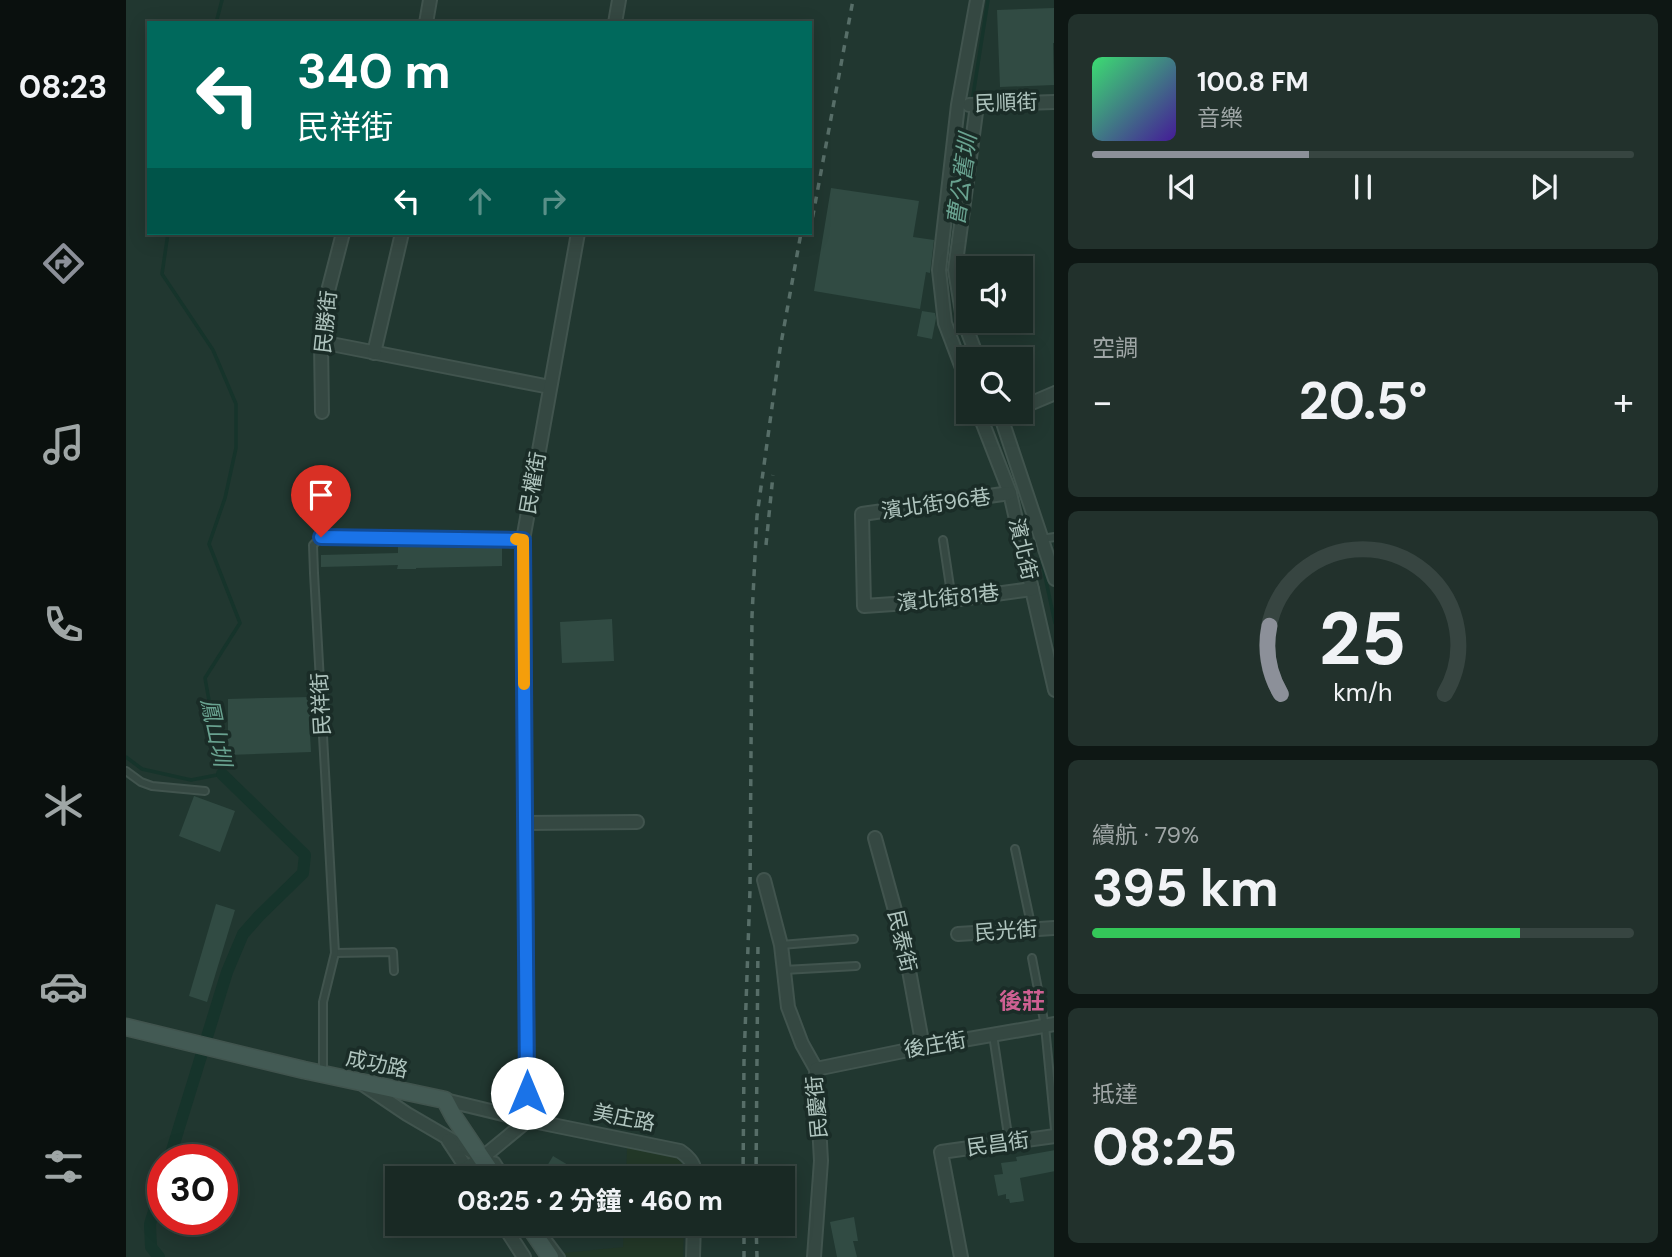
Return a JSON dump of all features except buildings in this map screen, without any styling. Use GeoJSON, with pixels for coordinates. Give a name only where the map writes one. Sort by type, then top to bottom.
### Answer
{"type":"FeatureCollection","features":[{"type":"Feature","properties":{"kind":"street"},"geometry":{"type":"LineString","coordinates":[[426,21],[430,0]]}},
{"type":"Feature","properties":{"kind":"street"},"geometry":{"type":"LineString","coordinates":[[615,21],[619,0]]}},
{"type":"Feature","properties":{"kind":"street"},"geometry":{"type":"LineString","coordinates":[[973,347],[962,319],[955,270],[977,0]]}},
{"type":"Feature","properties":{"kind":"street","name":"民順街"},"geometry":{"type":"LineString","coordinates":[[967,105],[1054,102]]}},
{"type":"Feature","properties":{"kind":"street"},"geometry":{"type":"LineString","coordinates":[[956,354],[944,323],[939,270],[967,105]]}},
{"type":"Feature","properties":{"kind":"street","name":"民勝街"},"geometry":{"type":"LineString","coordinates":[[322,412],[321,342],[327,295],[342,235]]}},
{"type":"Feature","properties":{"kind":"street"},"geometry":{"type":"LineString","coordinates":[[374,353],[401,235]]}},
{"type":"Feature","properties":{"kind":"street","name":"民權街"},"geometry":{"type":"LineString","coordinates":[[528,1120],[523,540],[578,235]]}},
{"type":"Feature","properties":{"kind":"street"},"geometry":{"type":"LineString","coordinates":[[321,342],[550,387]]}},
{"type":"Feature","properties":{"kind":"street"},"geometry":{"type":"LineString","coordinates":[[1033,402],[1054,393]]}},
{"type":"Feature","properties":{"kind":"street","name":"濱北街"},"geometry":{"type":"LineString","coordinates":[[983,424],[1010,493],[1054,690]]}},
{"type":"Feature","properties":{"kind":"street"},"geometry":{"type":"LineString","coordinates":[[1009,424],[1048,538],[1054,579]]}},
{"type":"Feature","properties":{"kind":"street","name":"濱北街96巷"},"geometry":{"type":"LineString","coordinates":[[864,606],[862,514],[1010,493]]}},
{"type":"Feature","properties":{"kind":"street","name":"濱北街81巷"},"geometry":{"type":"LineString","coordinates":[[864,606],[952,600],[1032,589]]}},
{"type":"Feature","properties":{"kind":"street"},"geometry":{"type":"LineString","coordinates":[[525,823],[637,822]]}},
{"type":"Feature","properties":{"kind":"street","name":"民泰街"},"geometry":{"type":"LineString","coordinates":[[874,838],[904,943],[923,1046]]}},
{"type":"Feature","properties":{"kind":"street","name":"民慶街"},"geometry":{"type":"LineString","coordinates":[[764,880],[781,945],[788,1007],[802,1044],[816,1069],[821,1161],[814,1257]]}},
{"type":"Feature","properties":{"kind":"street","name":"民光街"},"geometry":{"type":"LineString","coordinates":[[957,934],[1054,928]]}},
{"type":"Feature","properties":{"kind":"street","name":"後庄街"},"geometry":{"type":"LineString","coordinates":[[816,1069],[923,1046],[1050,1025]]}},
{"type":"Feature","properties":{"kind":"street","name":"成功路"},"geometry":{"type":"LineString","coordinates":[[126,1027],[225,1052],[445,1100]]}},
{"type":"Feature","properties":{"kind":"street"},"geometry":{"type":"LineString","coordinates":[[361,1082],[487,1166]]}},
{"type":"Feature","properties":{"kind":"street"},"geometry":{"type":"LineString","coordinates":[[445,1100],[487,1166]]}},
{"type":"Feature","properties":{"kind":"street","name":"美庄路"},"geometry":{"type":"LineString","coordinates":[[445,1100],[680,1151],[690,1159],[693,1166]]}},
{"type":"Feature","properties":{"kind":"street"},"geometry":{"type":"LineString","coordinates":[[489,1166],[528,1120]]}},
{"type":"Feature","properties":{"kind":"street","name":"民昌街"},"geometry":{"type":"LineString","coordinates":[[961,1257],[942,1152],[1054,1136]]}},
{"type":"Feature","properties":{"kind":"street"},"geometry":{"type":"LineString","coordinates":[[446,1138],[464,1166]]}},
{"type":"Feature","properties":{"kind":"street"},"geometry":{"type":"LineString","coordinates":[[510,1236],[524,1257]]}},
{"type":"Feature","properties":{"kind":"street"},"geometry":{"type":"LineString","coordinates":[[536,1236],[550,1257]]}},
{"type":"Feature","properties":{"kind":"street"},"geometry":{"type":"LineString","coordinates":[[693,1257],[694,1236]]}},
{"type":"Feature","properties":{"kind":"lane","name":"民祥街"},"geometry":{"type":"LineString","coordinates":[[323,1074],[323,1002],[335,953],[313,545],[321,537],[523,540]]}},
{"type":"Feature","properties":{"kind":"lane"},"geometry":{"type":"LineString","coordinates":[[943,540],[952,600]]}},
{"type":"Feature","properties":{"kind":"lane"},"geometry":{"type":"LineString","coordinates":[[126,771],[152,786],[205,790]]}},
{"type":"Feature","properties":{"kind":"lane"},"geometry":{"type":"LineString","coordinates":[[1015,849],[1032,929]]}},
{"type":"Feature","properties":{"kind":"lane"},"geometry":{"type":"LineString","coordinates":[[781,945],[854,939]]}},
{"type":"Feature","properties":{"kind":"lane"},"geometry":{"type":"LineString","coordinates":[[335,953],[393,952],[394,971]]}},
{"type":"Feature","properties":{"kind":"lane"},"geometry":{"type":"LineString","coordinates":[[1032,958],[1050,1025],[1054,1129]]}},
{"type":"Feature","properties":{"kind":"lane"},"geometry":{"type":"LineString","coordinates":[[784,970],[856,966]]}},
{"type":"Feature","properties":{"kind":"lane"},"geometry":{"type":"LineString","coordinates":[[993,1035],[1009,1142]]}},
{"type":"Feature","properties":{"kind":"lane"},"geometry":{"type":"LineString","coordinates":[[546,1236],[561,1257]]}},
{"type":"Feature","properties":{"kind":"green space"},"geometry":{"type":"Polygon","coordinates":[[[627,1147],[677,1158],[684,1166],[626,1166],[627,1147]]]}},
{"type":"Feature","properties":{"kind":"green space"},"geometry":{"type":"Polygon","coordinates":[[[623,1236],[684,1236],[683,1257],[567,1257],[563,1253],[623,1247],[623,1236]]]}},
{"type":"Feature","properties":{"kind":"waterway","name":"鳳山圳"},"geometry":{"type":"LineString","coordinates":[[217,21],[222,0]]}},
{"type":"Feature","properties":{"kind":"waterway","name":"曹公舊圳"},"geometry":{"type":"LineString","coordinates":[[972,102],[988,0]]}},
{"type":"Feature","properties":{"kind":"waterway","name":"鳳山圳"},"geometry":{"type":"LineString","coordinates":[[126,757],[142,769],[191,780],[222,774],[205,678],[240,623],[209,544],[225,498],[236,448],[236,404],[213,350],[162,274],[168,235]]}},
{"type":"Feature","properties":{"kind":"waterway","name":"曹公舊圳"},"geometry":{"type":"LineString","coordinates":[[950,272],[953,238]]}},
{"type":"Feature","properties":{"kind":"waterway","name":"曹公舊圳"},"geometry":{"type":"LineString","coordinates":[[954,300],[957,320],[967,347]]}},
{"type":"Feature","properties":{"kind":"waterway","name":"曹公舊圳"},"geometry":{"type":"LineString","coordinates":[[997,424],[1000,432]]}},
{"type":"Feature","properties":{"kind":"waterway","name":"曹公舊圳"},"geometry":{"type":"LineString","coordinates":[[1039,548],[1054,618]]}},
{"type":"Feature","properties":{"kind":"waterway","name":"鳳山圳"},"geometry":{"type":"LineString","coordinates":[[174,1144],[227,972],[243,934],[303,873],[305,855],[222,774]]}},
{"type":"Feature","properties":{"kind":"waterway","name":"鳳山圳"},"geometry":{"type":"LineString","coordinates":[[150,1235],[151,1247],[159,1257]]}},
{"type":"Feature","properties":{"kind":"railway"},"geometry":{"type":"LineString","coordinates":[[812,220],[853,0]]}},
{"type":"Feature","properties":{"kind":"railway"},"geometry":{"type":"LineString","coordinates":[[743,1166],[750,890],[752,616],[757,516],[780,349],[801,235]]}},
{"type":"Feature","properties":{"kind":"railway"},"geometry":{"type":"LineString","coordinates":[[766,545],[773,475]]}},
{"type":"Feature","properties":{"kind":"railway"},"geometry":{"type":"LineString","coordinates":[[756,1166],[758,940]]}},
{"type":"Feature","properties":{"kind":"railway"},"geometry":{"type":"LineString","coordinates":[[744,1236],[744,1257]]}},
{"type":"Feature","properties":{"kind":"railway"},"geometry":{"type":"LineString","coordinates":[[756,1236],[757,1257]]}},
{"type":"Feature","properties":{"kind":"slow traffic"},"geometry":{"type":"LineString","coordinates":[[516,539],[523,540],[524,684]]}},
{"type":"Feature","properties":{"kind":"district","name":"後莊"},"geometry":{"type":"Point","coordinates":[1022,1001]}},
{"type":"Feature","properties":{"kind":"route"},"geometry":{"type":"LineString","coordinates":[[321,537],[523,540],[527,1093]]}}]}
